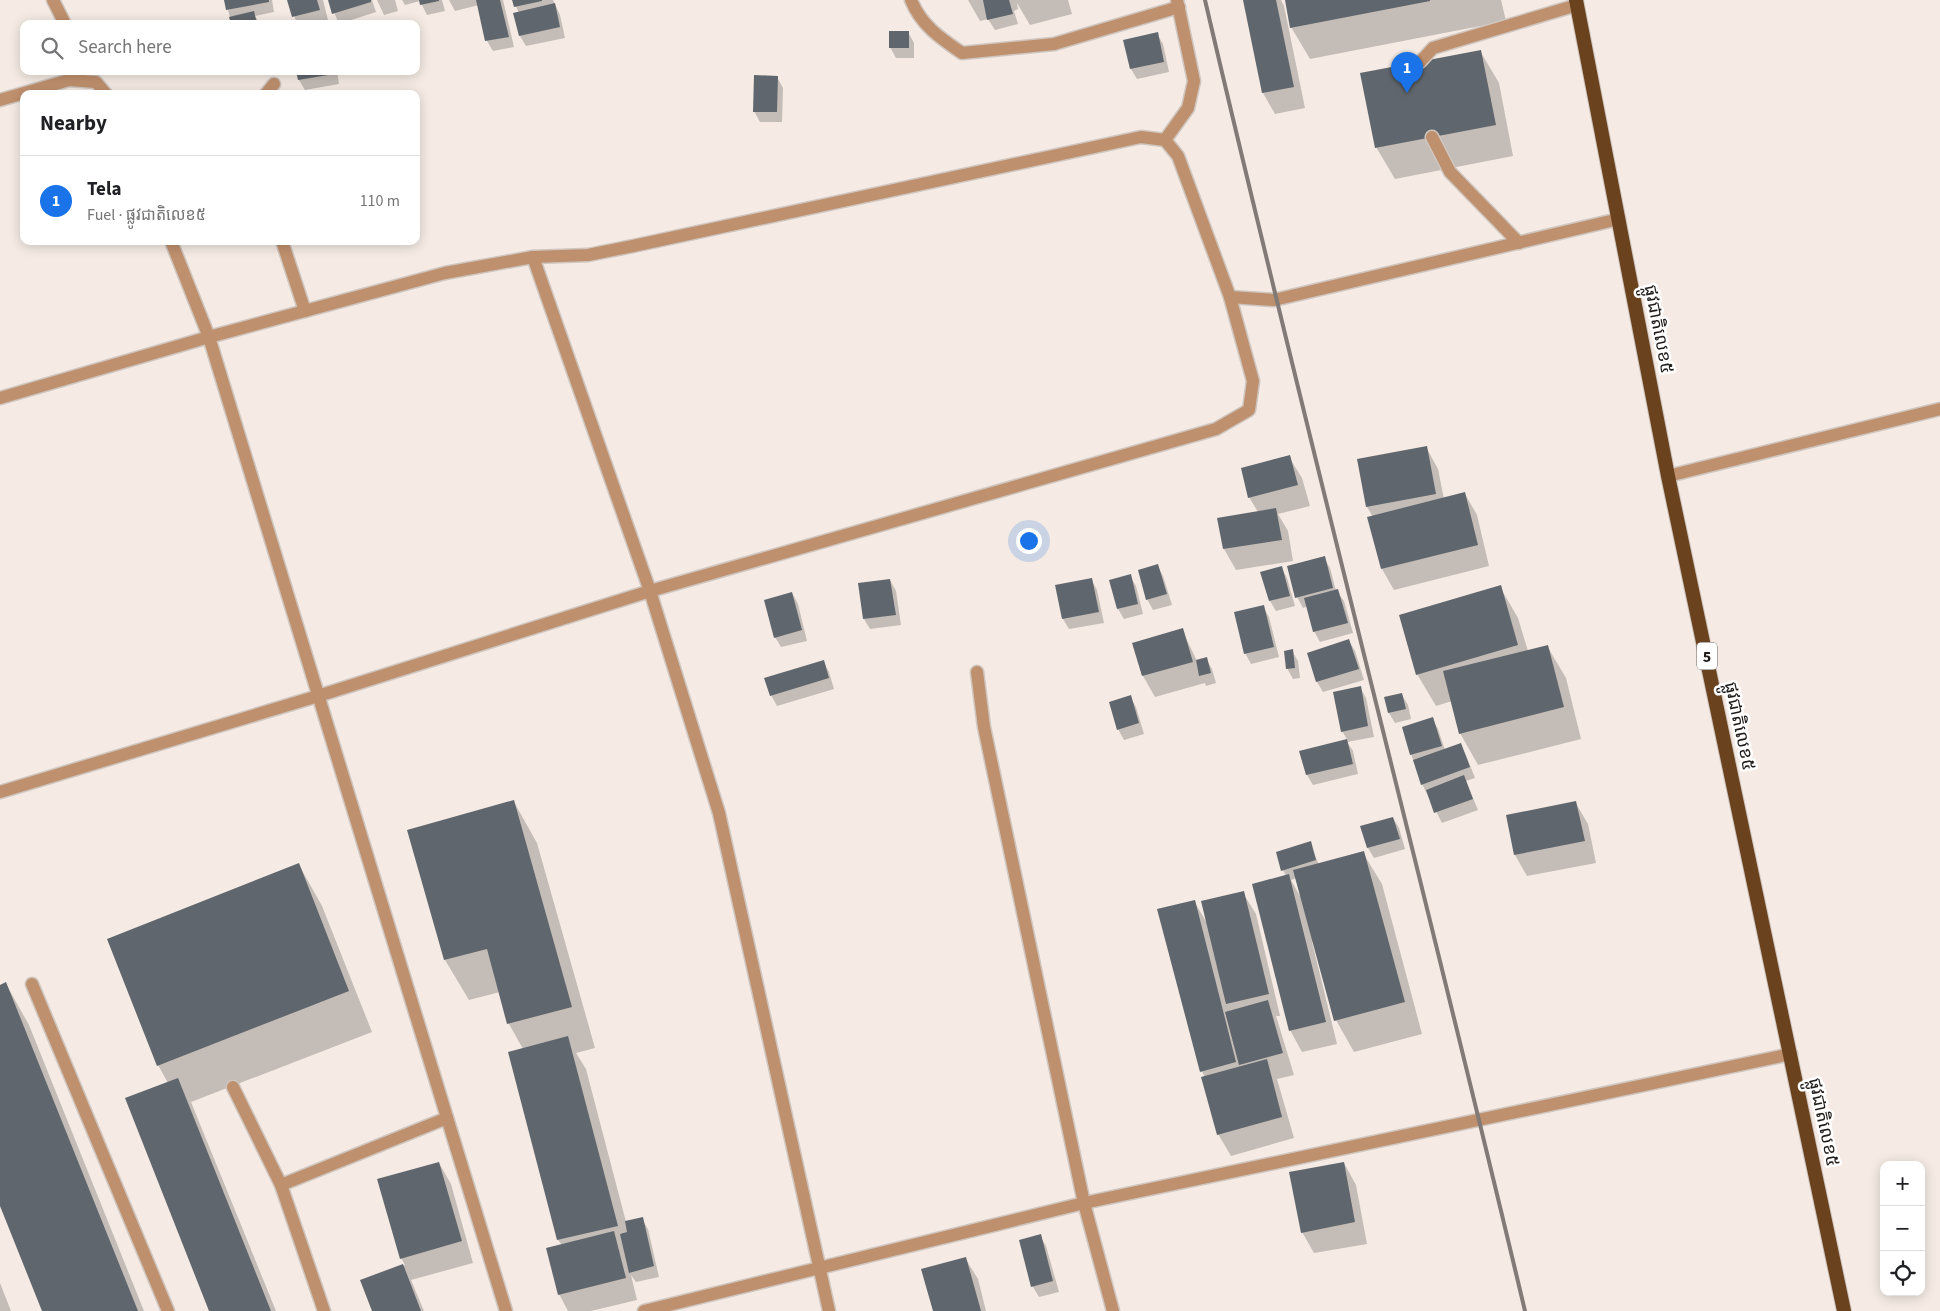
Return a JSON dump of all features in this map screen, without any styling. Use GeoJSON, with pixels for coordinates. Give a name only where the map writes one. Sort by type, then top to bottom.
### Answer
{"type":"FeatureCollection","features":[{"type":"Feature","properties":{"kind":"highway","name":"ផ្លូវជាតិលេខ៥"},"geometry":{"type":"LineString","coordinates":[[1577,3],[1668,476],[1844,1311]]}},
{"type":"Feature","properties":{"kind":"street"},"geometry":{"type":"LineString","coordinates":[[53,0],[63,20]]}},
{"type":"Feature","properties":{"kind":"street"},"geometry":{"type":"LineString","coordinates":[[911,0],[917,15],[936,35],[962,53],[1054,44],[1178,4],[1194,81],[1188,108],[1165,140]]}},
{"type":"Feature","properties":{"kind":"street"},"geometry":{"type":"LineString","coordinates":[[1420,62],[1432,48],[1577,3]]}},
{"type":"Feature","properties":{"kind":"street"},"geometry":{"type":"LineString","coordinates":[[34,90],[69,80],[93,76],[103,90]]}},
{"type":"Feature","properties":{"kind":"street"},"geometry":{"type":"LineString","coordinates":[[0,100],[20,94]]}},
{"type":"Feature","properties":{"kind":"street"},"geometry":{"type":"LineString","coordinates":[[1432,137],[1450,172],[1519,243]]}},
{"type":"Feature","properties":{"kind":"street"},"geometry":{"type":"LineString","coordinates":[[0,398],[209,337],[445,273],[533,257],[588,255],[1141,138],[1165,140],[1178,156],[1230,297],[1253,381],[1249,410],[1216,428],[650,591],[318,696],[0,792]]}},
{"type":"Feature","properties":{"kind":"street"},"geometry":{"type":"LineString","coordinates":[[1230,297],[1274,300],[1619,219]]}},
{"type":"Feature","properties":{"kind":"street"},"geometry":{"type":"LineString","coordinates":[[173,245],[209,337],[506,1311]]}},
{"type":"Feature","properties":{"kind":"street"},"geometry":{"type":"LineString","coordinates":[[283,245],[305,311]]}},
{"type":"Feature","properties":{"kind":"street"},"geometry":{"type":"LineString","coordinates":[[533,257],[650,591],[719,813],[829,1311]]}},
{"type":"Feature","properties":{"kind":"street"},"geometry":{"type":"LineString","coordinates":[[1668,476],[1940,409]]}},
{"type":"Feature","properties":{"kind":"street"},"geometry":{"type":"LineString","coordinates":[[977,672],[984,726],[1084,1202],[1113,1311]]}},
{"type":"Feature","properties":{"kind":"street"},"geometry":{"type":"LineString","coordinates":[[32,984],[168,1311]]}},
{"type":"Feature","properties":{"kind":"street"},"geometry":{"type":"LineString","coordinates":[[644,1311],[1084,1202],[1790,1054]]}},
{"type":"Feature","properties":{"kind":"street"},"geometry":{"type":"LineString","coordinates":[[233,1087],[281,1185],[324,1311]]}},
{"type":"Feature","properties":{"kind":"street"},"geometry":{"type":"LineString","coordinates":[[281,1185],[447,1118]]}},
{"type":"Feature","properties":{"kind":"building"},"geometry":{"type":"Polygon","coordinates":[[[224,0],[269,0],[269,2],[226,10],[224,0]]]}},
{"type":"Feature","properties":{"kind":"building"},"geometry":{"type":"Polygon","coordinates":[[[287,0],[317,0],[320,10],[292,17],[287,0]]]}},
{"type":"Feature","properties":{"kind":"building"},"geometry":{"type":"Polygon","coordinates":[[[328,0],[371,0],[371,2],[332,14],[328,0]]]}},
{"type":"Feature","properties":{"kind":"building"},"geometry":{"type":"Polygon","coordinates":[[[419,0],[439,0],[439,1],[420,5],[419,0]]]}},
{"type":"Feature","properties":{"kind":"building"},"geometry":{"type":"Polygon","coordinates":[[[476,0],[500,0],[509,37],[485,41],[476,0]]]}},
{"type":"Feature","properties":{"kind":"building"},"geometry":{"type":"Polygon","coordinates":[[[512,0],[542,0],[542,1],[514,7],[512,0]]]}},
{"type":"Feature","properties":{"kind":"building"},"geometry":{"type":"Polygon","coordinates":[[[983,0],[1009,0],[1013,14],[987,20],[983,0]]]}},
{"type":"Feature","properties":{"kind":"building"},"geometry":{"type":"Polygon","coordinates":[[[1243,0],[1276,0],[1294,87],[1262,93],[1243,0]]]}},
{"type":"Feature","properties":{"kind":"building"},"geometry":{"type":"Polygon","coordinates":[[[1285,0],[1430,0],[1430,1],[1290,28],[1285,0]]]}},
{"type":"Feature","properties":{"kind":"building"},"geometry":{"type":"Polygon","coordinates":[[[555,3],[560,27],[519,36],[513,13],[555,3]]]}},
{"type":"Feature","properties":{"kind":"building"},"geometry":{"type":"Polygon","coordinates":[[[254,11],[256,20],[230,20],[229,17],[254,11]]]}},
{"type":"Feature","properties":{"kind":"building"},"geometry":{"type":"Polygon","coordinates":[[[889,31],[909,31],[909,48],[889,48],[889,31]]]}},
{"type":"Feature","properties":{"kind":"building"},"geometry":{"type":"Polygon","coordinates":[[[1158,32],[1164,62],[1130,69],[1123,40],[1158,32]]]}},
{"type":"Feature","properties":{"kind":"building"},"geometry":{"type":"Polygon","coordinates":[[[1481,50],[1496,125],[1375,148],[1360,73],[1481,50]]]}},
{"type":"Feature","properties":{"kind":"building"},"geometry":{"type":"Polygon","coordinates":[[[297,75],[328,75],[298,80],[297,75]]]}},
{"type":"Feature","properties":{"kind":"building"},"geometry":{"type":"Polygon","coordinates":[[[754,75],[778,76],[777,112],[753,112],[754,75]]]}},
{"type":"Feature","properties":{"kind":"building"},"geometry":{"type":"Polygon","coordinates":[[[1427,446],[1436,494],[1366,507],[1357,459],[1427,446]]]}},
{"type":"Feature","properties":{"kind":"building"},"geometry":{"type":"Polygon","coordinates":[[[1290,455],[1298,485],[1248,498],[1241,468],[1290,455]]]}},
{"type":"Feature","properties":{"kind":"building"},"geometry":{"type":"Polygon","coordinates":[[[1465,492],[1478,545],[1381,569],[1367,517],[1465,492]]]}},
{"type":"Feature","properties":{"kind":"building"},"geometry":{"type":"Polygon","coordinates":[[[1276,508],[1282,540],[1223,549],[1217,518],[1276,508]]]}},
{"type":"Feature","properties":{"kind":"building"},"geometry":{"type":"Polygon","coordinates":[[[1325,556],[1333,588],[1295,598],[1287,566],[1325,556]]]}},
{"type":"Feature","properties":{"kind":"building"},"geometry":{"type":"Polygon","coordinates":[[[1158,564],[1167,594],[1146,600],[1138,570],[1158,564]]]}},
{"type":"Feature","properties":{"kind":"building"},"geometry":{"type":"Polygon","coordinates":[[[1282,566],[1290,596],[1269,601],[1260,572],[1282,566]]]}},
{"type":"Feature","properties":{"kind":"building"},"geometry":{"type":"Polygon","coordinates":[[[1131,574],[1138,604],[1117,609],[1109,580],[1131,574]]]}},
{"type":"Feature","properties":{"kind":"building"},"geometry":{"type":"Polygon","coordinates":[[[1092,578],[1099,612],[1062,619],[1055,585],[1092,578]]]}},
{"type":"Feature","properties":{"kind":"building"},"geometry":{"type":"Polygon","coordinates":[[[890,579],[896,615],[863,619],[858,583],[890,579]]]}},
{"type":"Feature","properties":{"kind":"building"},"geometry":{"type":"Polygon","coordinates":[[[1501,585],[1518,645],[1416,675],[1399,615],[1501,585]]]}},
{"type":"Feature","properties":{"kind":"building"},"geometry":{"type":"Polygon","coordinates":[[[1338,589],[1348,623],[1313,632],[1304,598],[1338,589]]]}},
{"type":"Feature","properties":{"kind":"building"},"geometry":{"type":"Polygon","coordinates":[[[792,592],[802,630],[774,638],[764,600],[792,592]]]}},
{"type":"Feature","properties":{"kind":"building"},"geometry":{"type":"Polygon","coordinates":[[[1264,605],[1274,647],[1244,654],[1234,612],[1264,605]]]}},
{"type":"Feature","properties":{"kind":"building"},"geometry":{"type":"Polygon","coordinates":[[[1183,628],[1193,662],[1142,676],[1132,643],[1183,628]]]}},
{"type":"Feature","properties":{"kind":"building"},"geometry":{"type":"Polygon","coordinates":[[[1349,639],[1359,669],[1316,682],[1307,653],[1349,639]]]}},
{"type":"Feature","properties":{"kind":"building"},"geometry":{"type":"Polygon","coordinates":[[[1548,645],[1564,707],[1459,734],[1443,671],[1548,645]]]}},
{"type":"Feature","properties":{"kind":"building"},"geometry":{"type":"Polygon","coordinates":[[[1293,649],[1295,668],[1286,669],[1284,651],[1293,649]]]}},
{"type":"Feature","properties":{"kind":"building"},"geometry":{"type":"Polygon","coordinates":[[[1207,657],[1211,673],[1199,676],[1196,660],[1207,657]]]}},
{"type":"Feature","properties":{"kind":"building"},"geometry":{"type":"Polygon","coordinates":[[[824,660],[829,678],[770,696],[764,678],[824,660]]]}},
{"type":"Feature","properties":{"kind":"building"},"geometry":{"type":"Polygon","coordinates":[[[1361,686],[1368,726],[1341,732],[1333,692],[1361,686]]]}},
{"type":"Feature","properties":{"kind":"building"},"geometry":{"type":"Polygon","coordinates":[[[1402,693],[1406,709],[1388,713],[1384,697],[1402,693]]]}},
{"type":"Feature","properties":{"kind":"building"},"geometry":{"type":"Polygon","coordinates":[[[1131,695],[1139,723],[1117,730],[1109,702],[1131,695]]]}},
{"type":"Feature","properties":{"kind":"building"},"geometry":{"type":"Polygon","coordinates":[[[1433,717],[1442,746],[1410,755],[1402,727],[1433,717]]]}},
{"type":"Feature","properties":{"kind":"building"},"geometry":{"type":"Polygon","coordinates":[[[1347,739],[1353,764],[1306,775],[1299,751],[1347,739]]]}},
{"type":"Feature","properties":{"kind":"building"},"geometry":{"type":"Polygon","coordinates":[[[1461,743],[1470,767],[1421,785],[1413,760],[1461,743]]]}},
{"type":"Feature","properties":{"kind":"building"},"geometry":{"type":"Polygon","coordinates":[[[1464,775],[1473,799],[1434,813],[1426,790],[1464,775]]]}},
{"type":"Feature","properties":{"kind":"building"},"geometry":{"type":"Polygon","coordinates":[[[514,800],[572,1007],[507,1024],[487,949],[444,960],[407,830],[514,800]]]}},
{"type":"Feature","properties":{"kind":"building"},"geometry":{"type":"Polygon","coordinates":[[[1576,801],[1585,841],[1514,855],[1506,815],[1576,801]]]}},
{"type":"Feature","properties":{"kind":"building"},"geometry":{"type":"Polygon","coordinates":[[[1393,817],[1400,839],[1367,848],[1360,826],[1393,817]]]}},
{"type":"Feature","properties":{"kind":"building"},"geometry":{"type":"Polygon","coordinates":[[[1311,841],[1316,860],[1281,871],[1276,852],[1311,841]]]}},
{"type":"Feature","properties":{"kind":"building"},"geometry":{"type":"Polygon","coordinates":[[[1364,851],[1405,1002],[1334,1021],[1293,870],[1364,851]]]}},
{"type":"Feature","properties":{"kind":"building"},"geometry":{"type":"Polygon","coordinates":[[[299,863],[349,991],[157,1066],[107,939],[299,863]]]}},
{"type":"Feature","properties":{"kind":"building"},"geometry":{"type":"Polygon","coordinates":[[[1289,874],[1326,1022],[1289,1031],[1252,884],[1289,874]]]}},
{"type":"Feature","properties":{"kind":"building"},"geometry":{"type":"Polygon","coordinates":[[[1244,891],[1269,994],[1226,1004],[1201,901],[1244,891]]]}},
{"type":"Feature","properties":{"kind":"building"},"geometry":{"type":"Polygon","coordinates":[[[1195,900],[1236,1062],[1200,1072],[1157,909],[1195,900]]]}},
{"type":"Feature","properties":{"kind":"building"},"geometry":{"type":"Polygon","coordinates":[[[6,982],[138,1311],[42,1311],[0,1206],[0,985],[6,982]]]}},
{"type":"Feature","properties":{"kind":"building"},"geometry":{"type":"Polygon","coordinates":[[[1268,1000],[1283,1053],[1239,1065],[1225,1012],[1268,1000]]]}},
{"type":"Feature","properties":{"kind":"building"},"geometry":{"type":"Polygon","coordinates":[[[568,1036],[618,1226],[557,1240],[508,1052],[568,1036]]]}},
{"type":"Feature","properties":{"kind":"building"},"geometry":{"type":"Polygon","coordinates":[[[1267,1059],[1282,1117],[1217,1135],[1201,1077],[1267,1059]]]}},
{"type":"Feature","properties":{"kind":"building"},"geometry":{"type":"Polygon","coordinates":[[[178,1078],[271,1311],[209,1311],[125,1098],[178,1078]]]}},
{"type":"Feature","properties":{"kind":"building"},"geometry":{"type":"Polygon","coordinates":[[[439,1162],[462,1241],[400,1259],[377,1179],[439,1162]]]}},
{"type":"Feature","properties":{"kind":"building"},"geometry":{"type":"Polygon","coordinates":[[[1344,1162],[1355,1222],[1301,1233],[1289,1172],[1344,1162]]]}},
{"type":"Feature","properties":{"kind":"building"},"geometry":{"type":"Polygon","coordinates":[[[643,1217],[654,1266],[629,1273],[620,1234],[627,1232],[625,1221],[643,1217]]]}},
{"type":"Feature","properties":{"kind":"building"},"geometry":{"type":"Polygon","coordinates":[[[614,1231],[626,1278],[558,1295],[546,1248],[614,1231]]]}},
{"type":"Feature","properties":{"kind":"building"},"geometry":{"type":"Polygon","coordinates":[[[1041,1234],[1053,1281],[1031,1287],[1019,1240],[1041,1234]]]}},
{"type":"Feature","properties":{"kind":"building"},"geometry":{"type":"Polygon","coordinates":[[[966,1257],[981,1311],[933,1311],[921,1269],[966,1257]]]}},
{"type":"Feature","properties":{"kind":"building"},"geometry":{"type":"Polygon","coordinates":[[[403,1264],[421,1311],[372,1311],[360,1280],[403,1264]]]}},
{"type":"Feature","properties":{"kind":"railway"},"geometry":{"type":"LineString","coordinates":[[1205,0],[1283,328],[1525,1311]]}},
{"type":"Feature","properties":{"kind":"place","name":"Tela"},"geometry":{"type":"Point","coordinates":[1407,93]}}]}
